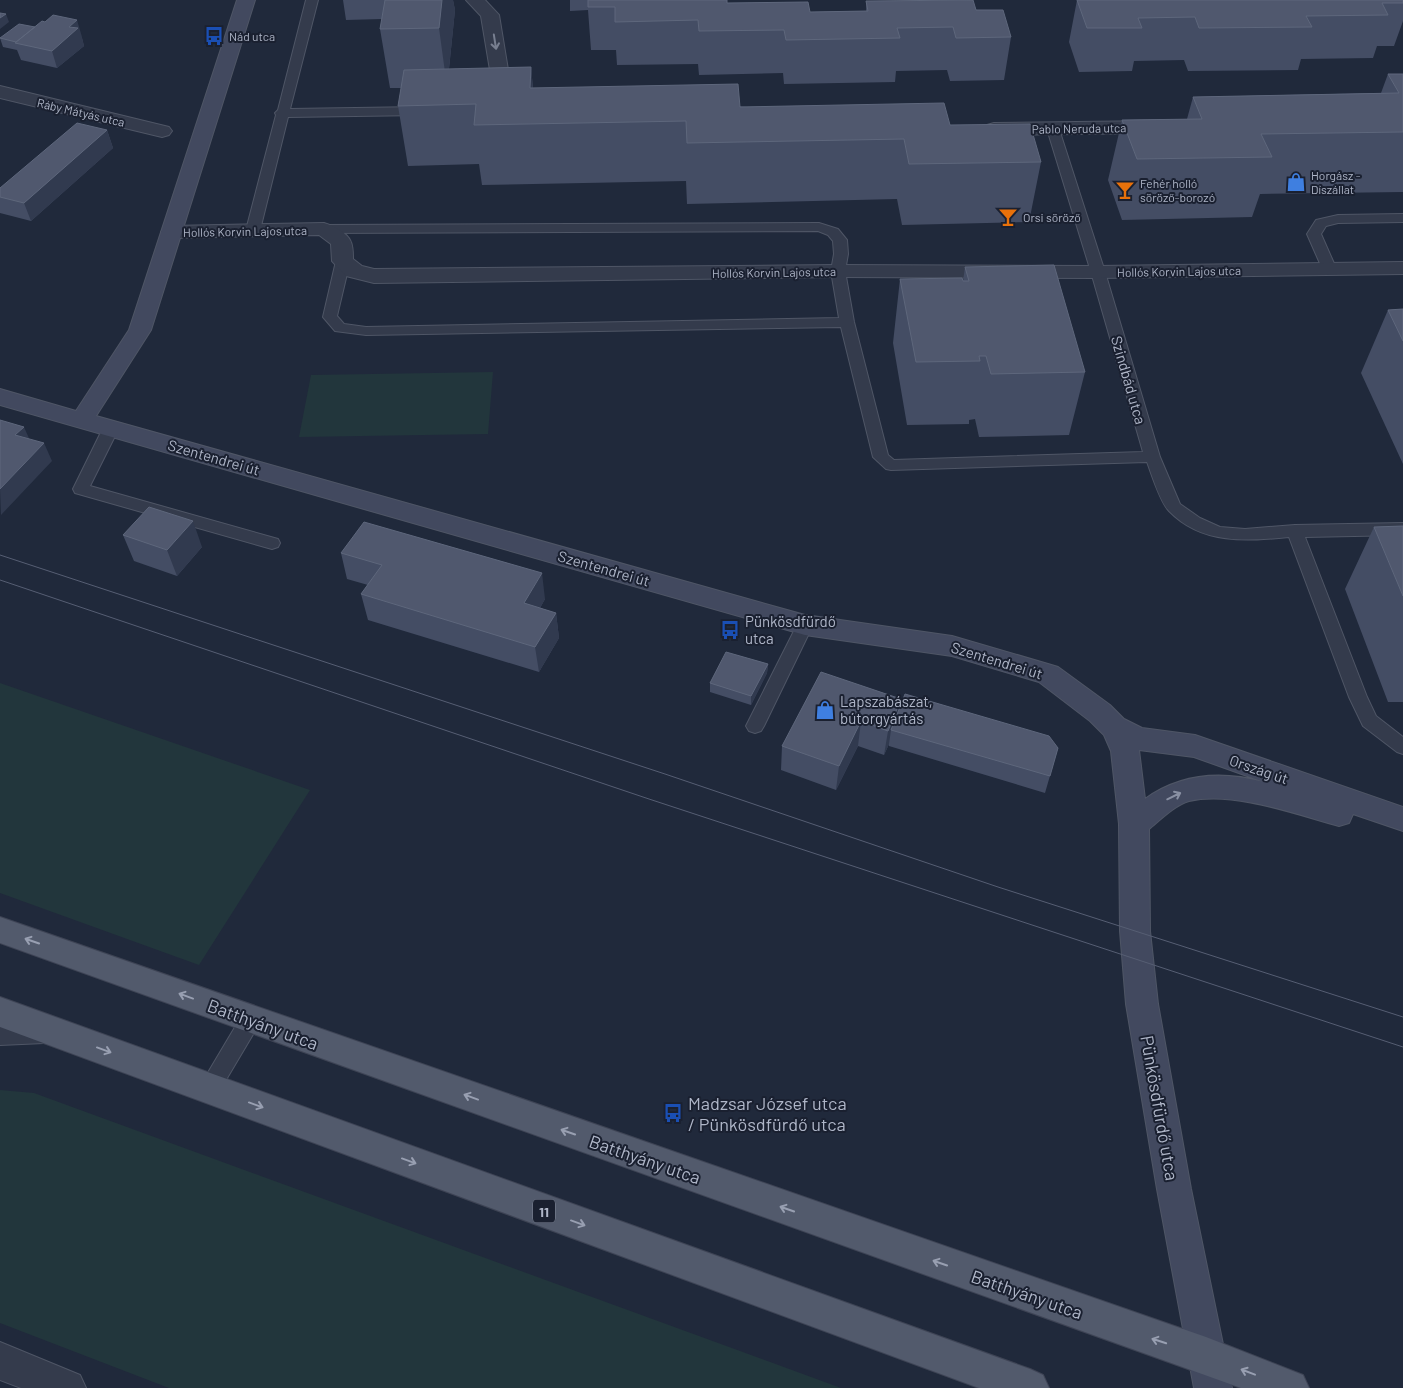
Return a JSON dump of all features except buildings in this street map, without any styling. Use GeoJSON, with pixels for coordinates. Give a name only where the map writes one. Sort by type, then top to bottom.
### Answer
{"type":"FeatureCollection","features":[{"type":"Feature","properties":{"kind":"main road","name":"Hollós Korvin Lajos utca"},"geometry":{"type":"LineString","coordinates":[[82,420],[140,330],[246,0]]}},
{"type":"Feature","properties":{"kind":"main road","name":"Szentendrei út"},"geometry":{"type":"LineString","coordinates":[[0,397],[805,625],[952,646],[1048,674],[1100,713],[1114,728]]}},
{"type":"Feature","properties":{"kind":"main road","name":"Ország út"},"geometry":{"type":"LineString","coordinates":[[1114,728],[1138,739],[1195,746],[1403,819]]}},
{"type":"Feature","properties":{"kind":"main road","name":"Pünkösdfürdő utca"},"geometry":{"type":"LineString","coordinates":[[1114,728],[1122,740],[1125,751],[1134,824],[1135,931],[1142,1004],[1174,1189],[1209,1372]]}},
{"type":"Feature","properties":{"kind":"main road"},"geometry":{"type":"LineString","coordinates":[[1134,824],[1167,798],[1185,790],[1215,788],[1246,789],[1340,814],[1403,825]]}},
{"type":"Feature","properties":{"kind":"main road","name":"Batthyány utca"},"geometry":{"type":"LineString","coordinates":[[0,930],[1152,1338],[1209,1372],[1290,1388]]}},
{"type":"Feature","properties":{"kind":"main road","name":"11"},"geometry":{"type":"LineString","coordinates":[[0,1012],[1030,1388]]}},
{"type":"Feature","properties":{"kind":"street"},"geometry":{"type":"LineString","coordinates":[[475,0],[490,15],[500,76],[500,90],[506,98],[521,108]]}},
{"type":"Feature","properties":{"kind":"street","name":"Ráby Mátyás utca"},"geometry":{"type":"LineString","coordinates":[[0,92],[162,131]]}},
{"type":"Feature","properties":{"kind":"street","name":"Pablo Neruda utca"},"geometry":{"type":"LineString","coordinates":[[975,129],[1172,127]]}},
{"type":"Feature","properties":{"kind":"street","name":"Hollós Korvin Lajos utca"},"geometry":{"type":"LineString","coordinates":[[171,232],[324,229],[341,242],[343,261],[354,271],[374,276],[838,271],[1098,272],[1403,268]]}},
{"type":"Feature","properties":{"kind":"street"},"geometry":{"type":"LineString","coordinates":[[0,1361],[67,1388]]}},
{"type":"Feature","properties":{"kind":"lane"},"geometry":{"type":"LineString","coordinates":[[253,230],[312,0]]}},
{"type":"Feature","properties":{"kind":"lane"},"geometry":{"type":"LineString","coordinates":[[497,108],[521,108]]}},
{"type":"Feature","properties":{"kind":"lane"},"geometry":{"type":"LineString","coordinates":[[282,113],[436,110]]}},
{"type":"Feature","properties":{"kind":"lane","name":"Szindbád utca"},"geometry":{"type":"LineString","coordinates":[[1053,129],[1098,272],[1152,457],[1174,507],[1194,522],[1218,532],[1245,535],[1403,530]]}},
{"type":"Feature","properties":{"kind":"lane"},"geometry":{"type":"LineString","coordinates":[[1330,268],[1314,234],[1322,223],[1338,219],[1403,218]]}},
{"type":"Feature","properties":{"kind":"lane"},"geometry":{"type":"LineString","coordinates":[[324,229],[819,227],[833,232],[840,240],[841,254],[838,271],[847,322],[881,457],[891,465],[1152,457]]}},
{"type":"Feature","properties":{"kind":"lane"},"geometry":{"type":"LineString","coordinates":[[343,261],[330,317],[340,328],[366,332],[847,322]]}},
{"type":"Feature","properties":{"kind":"lane"},"geometry":{"type":"LineString","coordinates":[[111,428],[81,489],[272,542]]}},
{"type":"Feature","properties":{"kind":"lane"},"geometry":{"type":"LineString","coordinates":[[1295,532],[1369,722],[1403,747]]}},
{"type":"Feature","properties":{"kind":"lane"},"geometry":{"type":"LineString","coordinates":[[755,726],[805,625]]}},
{"type":"Feature","properties":{"kind":"lane"},"geometry":{"type":"LineString","coordinates":[[210,1088],[251,1019]]}},
{"type":"Feature","properties":{"kind":"lane"},"geometry":{"type":"LineString","coordinates":[[0,1036],[58,1033]]}},
{"type":"Feature","properties":{"kind":"shaded area"},"geometry":{"type":"Polygon","coordinates":[[[493,372],[488,434],[299,437],[311,375],[493,372]]]}},
{"type":"Feature","properties":{"kind":"shaded area"},"geometry":{"type":"Polygon","coordinates":[[[0,683],[310,790],[199,965],[0,893],[0,683]]]}},
{"type":"Feature","properties":{"kind":"shaded area"},"geometry":{"type":"Polygon","coordinates":[[[0,1090],[34,1093],[841,1388],[169,1388],[0,1323],[0,1090]]]}},
{"type":"Feature","properties":{"kind":"tram line"},"geometry":{"type":"LineString","coordinates":[[0,555],[665,774],[998,887],[1403,1017]]}},
{"type":"Feature","properties":{"kind":"tram line"},"geometry":{"type":"LineString","coordinates":[[0,580],[649,799],[1403,1047]]}},
{"type":"Feature","properties":{"kind":"place","name":"Nád utca"},"geometry":{"type":"Point","coordinates":[214,36]}},
{"type":"Feature","properties":{"kind":"place","name":"Horgász - Díszállat"},"geometry":{"type":"Point","coordinates":[1296,182]}},
{"type":"Feature","properties":{"kind":"place","name":"Fehér holló söröző-borozó"},"geometry":{"type":"Point","coordinates":[1125,190]}},
{"type":"Feature","properties":{"kind":"place","name":"Orsi söröző"},"geometry":{"type":"Point","coordinates":[1008,217]}},
{"type":"Feature","properties":{"kind":"place","name":"Pünkösdfürdő utca"},"geometry":{"type":"Point","coordinates":[730,630]}},
{"type":"Feature","properties":{"kind":"place","name":"Lapszabászat, bútorgyártás"},"geometry":{"type":"Point","coordinates":[825,710]}},
{"type":"Feature","properties":{"kind":"place","name":"Madzsar József utca / Pünkösdfürdő utca"},"geometry":{"type":"Point","coordinates":[673,1113]}}]}
